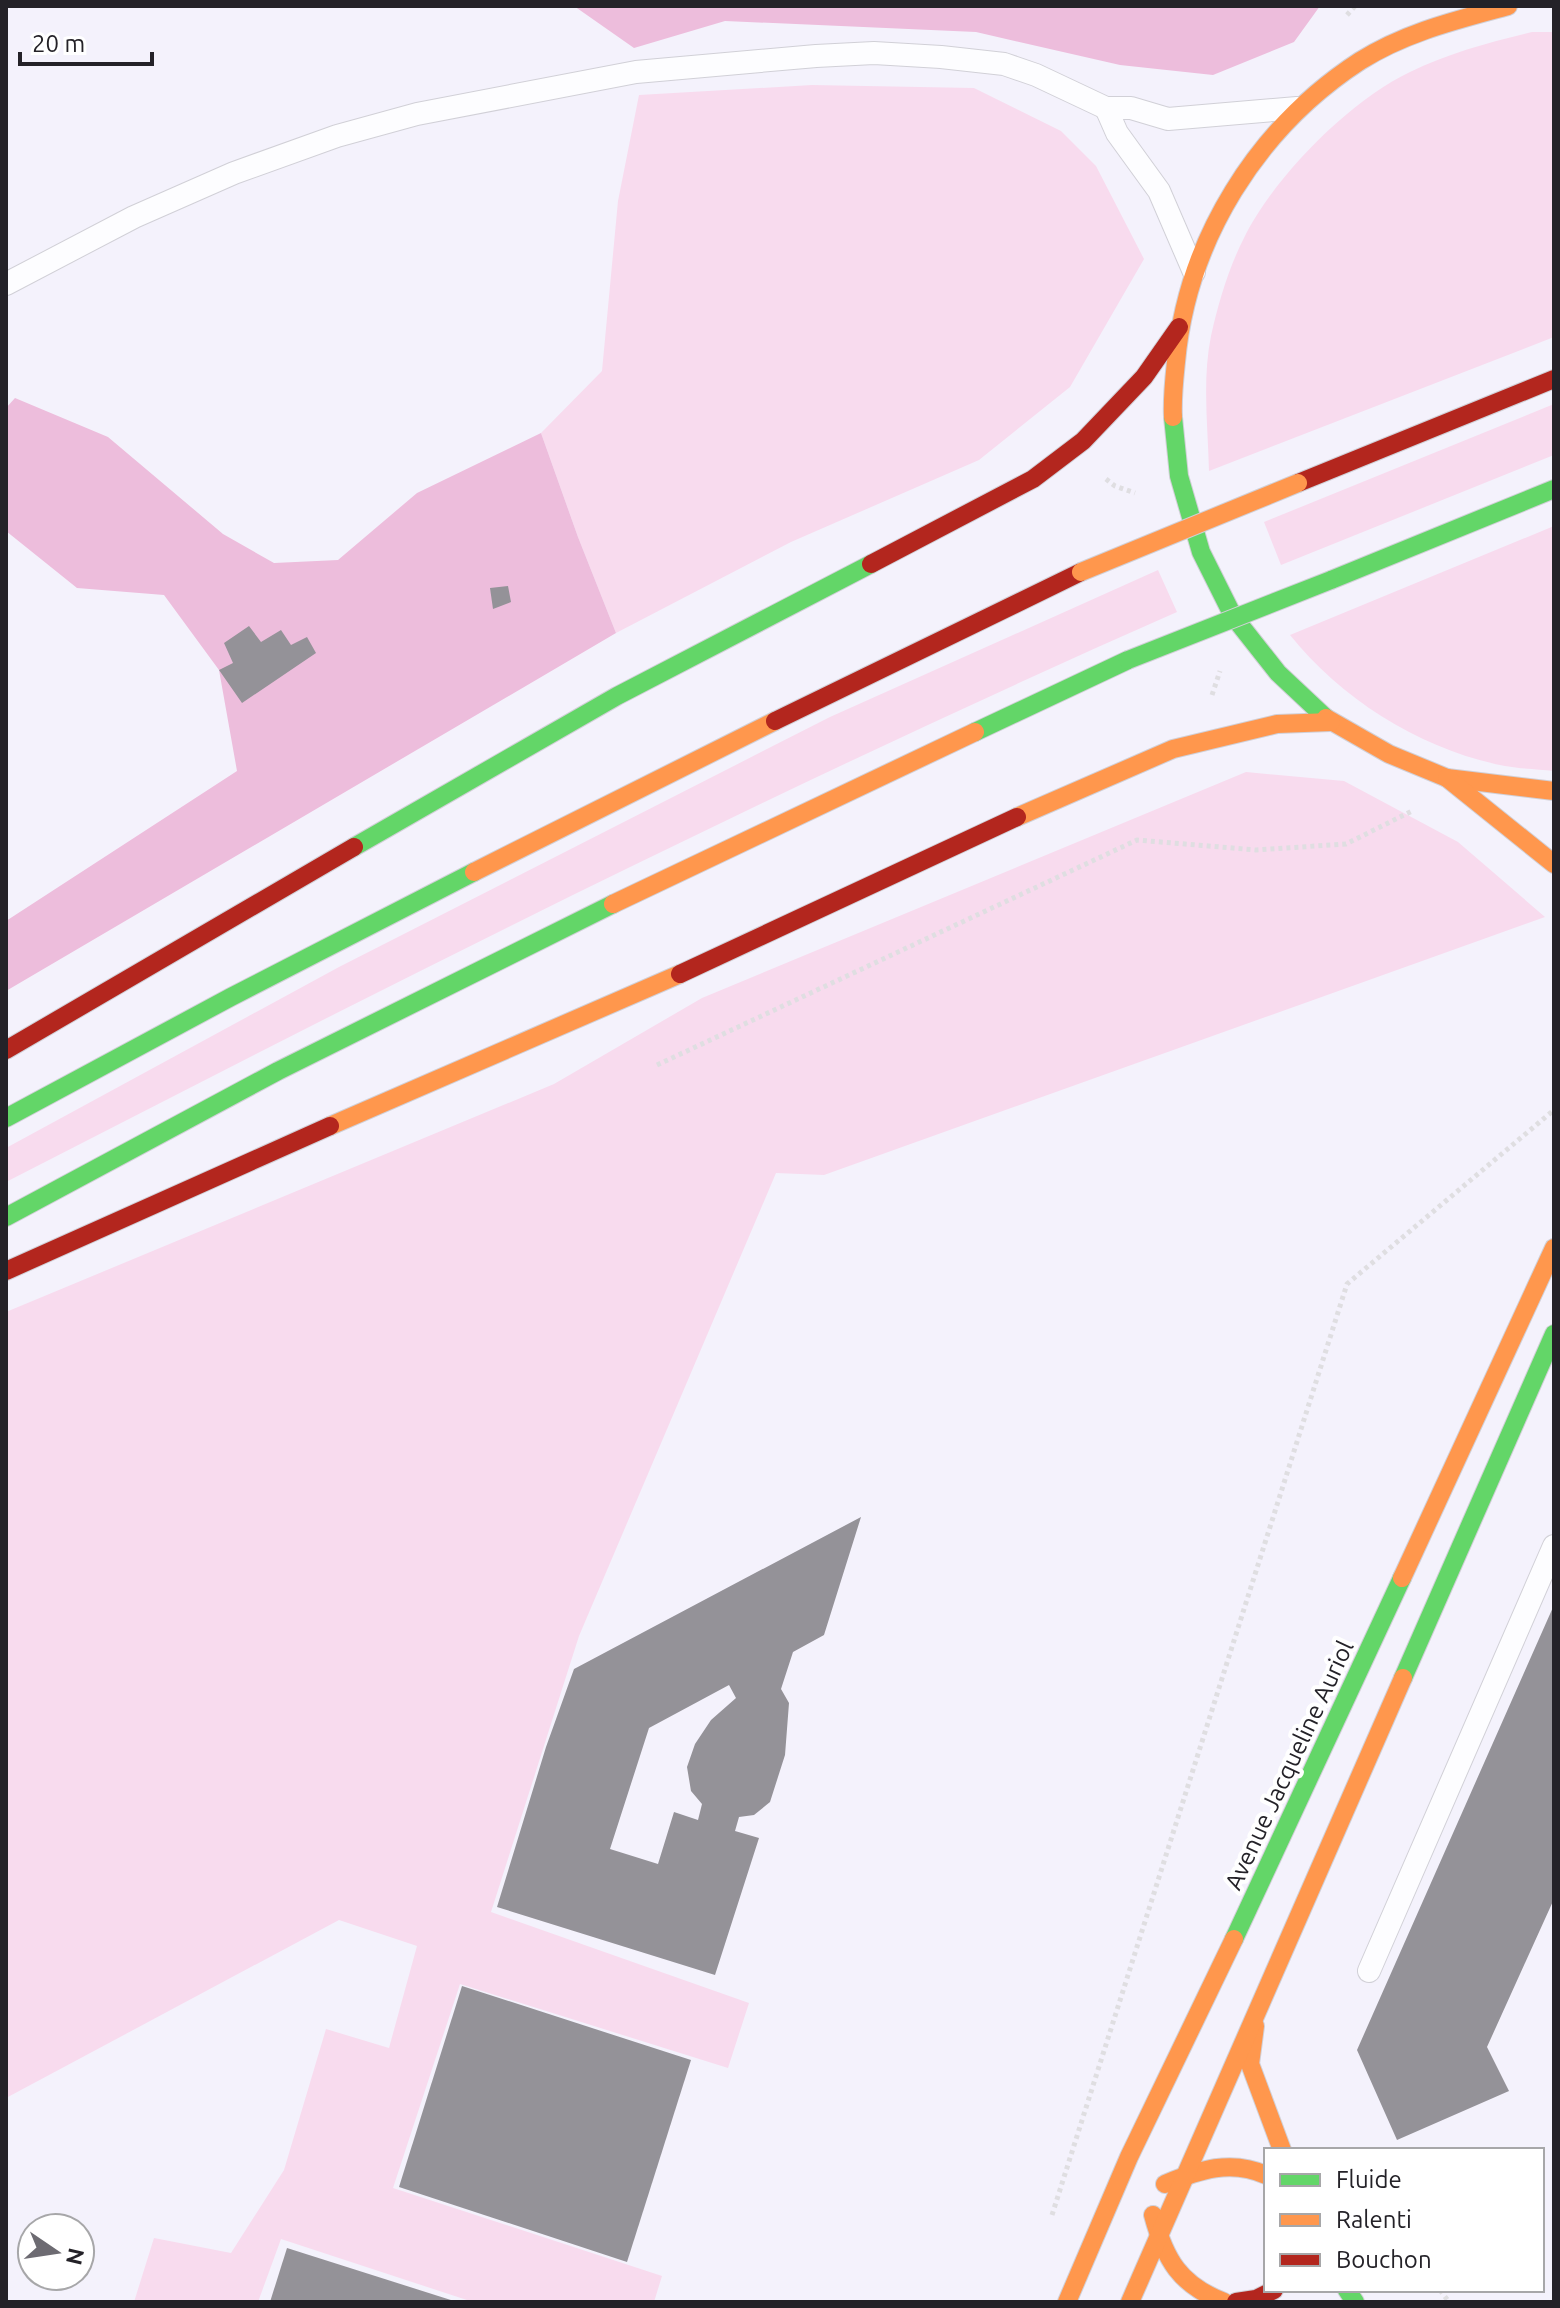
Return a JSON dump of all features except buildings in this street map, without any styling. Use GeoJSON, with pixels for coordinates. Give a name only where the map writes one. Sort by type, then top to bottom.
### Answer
{"type":"FeatureCollection","features":[{"type":"Feature","properties":{"kind":"main road"},"geometry":{"type":"LineString","coordinates":[[1508,6],[1426,28],[1361,61],[1300,107],[1257,156],[1220,211],[1194,272],[1179,327],[1172,402],[1179,476],[1201,552],[1233,616],[1278,673],[1331,722],[1389,754],[1447,778],[1554,791]]}},
{"type":"Feature","properties":{"kind":"main road"},"geometry":{"type":"LineString","coordinates":[[1361,61],[1377,34]]}},
{"type":"Feature","properties":{"kind":"main road"},"geometry":{"type":"LineString","coordinates":[[6,1050],[617,696],[1033,479],[1083,441],[1144,377],[1179,327]]}},
{"type":"Feature","properties":{"kind":"main road"},"geometry":{"type":"LineString","coordinates":[[6,1118],[231,997],[632,791],[1081,572],[1554,379]]}},
{"type":"Feature","properties":{"kind":"main road"},"geometry":{"type":"LineString","coordinates":[[6,1217],[278,1071],[680,870],[1128,660],[1554,489]]}},
{"type":"Feature","properties":{"kind":"main road"},"geometry":{"type":"LineString","coordinates":[[6,1271],[711,961],[975,835],[1173,749],[1277,724],[1331,722]]}},
{"type":"Feature","properties":{"kind":"main road"},"geometry":{"type":"LineString","coordinates":[[1447,778],[1554,864]]}},
{"type":"Feature","properties":{"kind":"main road","name":"Avenue Jacqueline Auriol"},"geometry":{"type":"LineString","coordinates":[[1067,2302],[1129,2157],[1288,1827],[1554,1248]]}},
{"type":"Feature","properties":{"kind":"main road"},"geometry":{"type":"LineString","coordinates":[[1130,2302],[1553,1339]]}},
{"type":"Feature","properties":{"kind":"main road"},"geometry":{"type":"LineString","coordinates":[[1232,1986],[1281,1868],[1288,1827]]}},
{"type":"Feature","properties":{"kind":"main road"},"geometry":{"type":"LineString","coordinates":[[1261,2001],[1250,2064],[1281,2148]]}},
{"type":"Feature","properties":{"kind":"main road"},"geometry":{"type":"LineString","coordinates":[[1152,2193],[1185,2176],[1221,2166],[1243,2166],[1264,2174]]}},
{"type":"Feature","properties":{"kind":"main road"},"geometry":{"type":"LineString","coordinates":[[1157,2173],[1152,2193],[1152,2214],[1158,2237],[1184,2279],[1196,2290],[1224,2302]]}},
{"type":"Feature","properties":{"kind":"main road"},"geometry":{"type":"LineString","coordinates":[[1085,2255],[1125,2212]]}},
{"type":"Feature","properties":{"kind":"main road"},"geometry":{"type":"LineString","coordinates":[[1236,2302],[1256,2299],[1270,2292]]}},
{"type":"Feature","properties":{"kind":"lane"},"geometry":{"type":"LineString","coordinates":[[6,284],[134,217],[234,173],[337,136],[417,114],[608,76],[874,53],[1004,64],[1036,75],[1106,108],[1131,108],[1168,119],[1300,107]]}},
{"type":"Feature","properties":{"kind":"lane"},"geometry":{"type":"LineString","coordinates":[[1106,108],[1117,133],[1159,191],[1194,272]]}},
{"type":"Feature","properties":{"kind":"lane"},"geometry":{"type":"LineString","coordinates":[[1369,1971],[1554,1546]]}},
{"type":"Feature","properties":{"kind":"path"},"geometry":{"type":"LineString","coordinates":[[657,1065],[1137,840],[1256,850],[1346,844],[1420,807],[1447,778]]}},
{"type":"Feature","properties":{"kind":"path"},"geometry":{"type":"LineString","coordinates":[[1074,2145],[1347,1284],[1554,1110]]}},
{"type":"Feature","properties":{"kind":"shaded area"},"geometry":{"type":"Polygon","coordinates":[[[574,6],[1320,6],[1294,42],[1213,75],[1120,65],[976,32],[725,21],[634,48],[574,6]]]}},
{"type":"Feature","properties":{"kind":"shaded area"},"geometry":{"type":"Polygon","coordinates":[[[1532,32],[1554,32],[1554,337],[1209,471],[1206,386],[1214,324],[1224,286],[1239,249],[1274,191],[1315,143],[1363,101],[1387,85],[1425,65],[1455,54],[1532,32]]]}},
{"type":"Feature","properties":{"kind":"shaded area"},"geometry":{"type":"Polygon","coordinates":[[[812,85],[974,88],[1061,131],[1096,166],[1144,259],[1070,387],[979,460],[791,542],[616,633],[541,433],[602,371],[618,201],[639,95],[812,85]]]}},
{"type":"Feature","properties":{"kind":"shaded area"},"geometry":{"type":"Polygon","coordinates":[[[15,398],[108,437],[223,534],[274,563],[338,560],[417,493],[541,433],[616,633],[6,991],[6,921],[237,771],[219,670],[164,595],[77,588],[6,531],[6,408],[15,398]]]}},
{"type":"Feature","properties":{"kind":"shaded area"},"geometry":{"type":"Polygon","coordinates":[[[1554,404],[1554,455],[1281,565],[1264,522],[1554,404]]]}},
{"type":"Feature","properties":{"kind":"shaded area"},"geometry":{"type":"Polygon","coordinates":[[[1554,526],[1554,771],[1511,767],[1474,758],[1414,735],[1359,701],[1334,681],[1290,635],[1554,526]]]}},
{"type":"Feature","properties":{"kind":"shaded area"},"geometry":{"type":"Polygon","coordinates":[[[1158,570],[1177,612],[881,747],[587,888],[6,1182],[6,1148],[339,967],[830,717],[1158,570]]]}},
{"type":"Feature","properties":{"kind":"shaded area"},"geometry":{"type":"Polygon","coordinates":[[[1246,772],[1344,781],[1458,842],[1545,917],[824,1175],[776,1173],[579,1636],[491,1912],[749,2003],[728,2068],[460,1984],[393,2188],[662,2276],[654,2302],[473,2302],[281,2239],[258,2302],[134,2302],[154,2238],[231,2253],[284,2170],[326,2029],[389,2048],[417,1946],[339,1920],[6,2098],[6,1312],[554,1084],[702,998],[1246,772]]]}},
{"type":"Feature","properties":{"kind":"traffic: fast"},"geometry":{"type":"LineString","coordinates":[[1173,417],[1179,476],[1201,552],[1233,616],[1278,673],[1326,718]]}},
{"type":"Feature","properties":{"kind":"traffic: fast"},"geometry":{"type":"LineString","coordinates":[[1331,580],[1554,489]]}},
{"type":"Feature","properties":{"kind":"traffic: fast"},"geometry":{"type":"LineString","coordinates":[[354,847],[617,696],[871,564]]}},
{"type":"Feature","properties":{"kind":"traffic: fast"},"geometry":{"type":"LineString","coordinates":[[1128,660],[1331,580]]}},
{"type":"Feature","properties":{"kind":"traffic: fast"},"geometry":{"type":"LineString","coordinates":[[975,732],[1128,660]]}},
{"type":"Feature","properties":{"kind":"traffic: fast"},"geometry":{"type":"LineString","coordinates":[[6,1118],[231,997],[474,872]]}},
{"type":"Feature","properties":{"kind":"traffic: fast"},"geometry":{"type":"LineString","coordinates":[[6,1217],[278,1071],[613,904]]}},
{"type":"Feature","properties":{"kind":"traffic: fast"},"geometry":{"type":"LineString","coordinates":[[1403,1678],[1554,1334]]}},
{"type":"Feature","properties":{"kind":"traffic: fast"},"geometry":{"type":"LineString","coordinates":[[1234,1939],[1402,1578]]}},
{"type":"Feature","properties":{"kind":"traffic: fast"},"geometry":{"type":"LineString","coordinates":[[1348,2292],[1355,2302]]}},
{"type":"Feature","properties":{"kind":"traffic: slow"},"geometry":{"type":"LineString","coordinates":[[1173,417],[1183,317],[1195,273],[1212,231],[1259,154],[1289,119],[1323,88],[1360,61],[1414,35],[1508,6]]}},
{"type":"Feature","properties":{"kind":"traffic: slow"},"geometry":{"type":"LineString","coordinates":[[1081,572],[1298,483]]}},
{"type":"Feature","properties":{"kind":"traffic: slow"},"geometry":{"type":"LineString","coordinates":[[1326,718],[1389,754],[1447,778],[1554,791]]}},
{"type":"Feature","properties":{"kind":"traffic: slow"},"geometry":{"type":"LineString","coordinates":[[474,872],[775,721]]}},
{"type":"Feature","properties":{"kind":"traffic: slow"},"geometry":{"type":"LineString","coordinates":[[1017,817],[1173,749],[1277,724],[1331,722]]}},
{"type":"Feature","properties":{"kind":"traffic: slow"},"geometry":{"type":"LineString","coordinates":[[613,904],[975,732]]}},
{"type":"Feature","properties":{"kind":"traffic: slow"},"geometry":{"type":"LineString","coordinates":[[1447,778],[1554,864]]}},
{"type":"Feature","properties":{"kind":"traffic: slow"},"geometry":{"type":"LineString","coordinates":[[330,1126],[680,974]]}},
{"type":"Feature","properties":{"kind":"traffic: slow"},"geometry":{"type":"LineString","coordinates":[[1402,1578],[1554,1248]]}},
{"type":"Feature","properties":{"kind":"traffic: slow"},"geometry":{"type":"LineString","coordinates":[[1130,2302],[1403,1678]]}},
{"type":"Feature","properties":{"kind":"traffic: slow"},"geometry":{"type":"LineString","coordinates":[[1067,2302],[1129,2157],[1234,1939]]}},
{"type":"Feature","properties":{"kind":"traffic: slow"},"geometry":{"type":"LineString","coordinates":[[1255,2026],[1250,2064],[1281,2148]]}},
{"type":"Feature","properties":{"kind":"traffic: slow"},"geometry":{"type":"LineString","coordinates":[[1165,2184],[1215,2168],[1240,2168],[1264,2174]]}},
{"type":"Feature","properties":{"kind":"traffic: slow"},"geometry":{"type":"LineString","coordinates":[[1153,2215],[1163,2245],[1176,2269],[1196,2288],[1224,2302]]}},
{"type":"Feature","properties":{"kind":"traffic: jam"},"geometry":{"type":"LineString","coordinates":[[871,564],[1033,479],[1083,441],[1144,377],[1179,327]]}},
{"type":"Feature","properties":{"kind":"traffic: jam"},"geometry":{"type":"LineString","coordinates":[[1298,483],[1554,379]]}},
{"type":"Feature","properties":{"kind":"traffic: jam"},"geometry":{"type":"LineString","coordinates":[[775,721],[1081,572]]}},
{"type":"Feature","properties":{"kind":"traffic: jam"},"geometry":{"type":"LineString","coordinates":[[680,974],[1017,817]]}},
{"type":"Feature","properties":{"kind":"traffic: jam"},"geometry":{"type":"LineString","coordinates":[[6,1050],[354,847]]}},
{"type":"Feature","properties":{"kind":"traffic: jam"},"geometry":{"type":"LineString","coordinates":[[6,1271],[330,1126]]}},
{"type":"Feature","properties":{"kind":"traffic: jam"},"geometry":{"type":"LineString","coordinates":[[1236,2302],[1256,2299],[1270,2292]]}}]}
